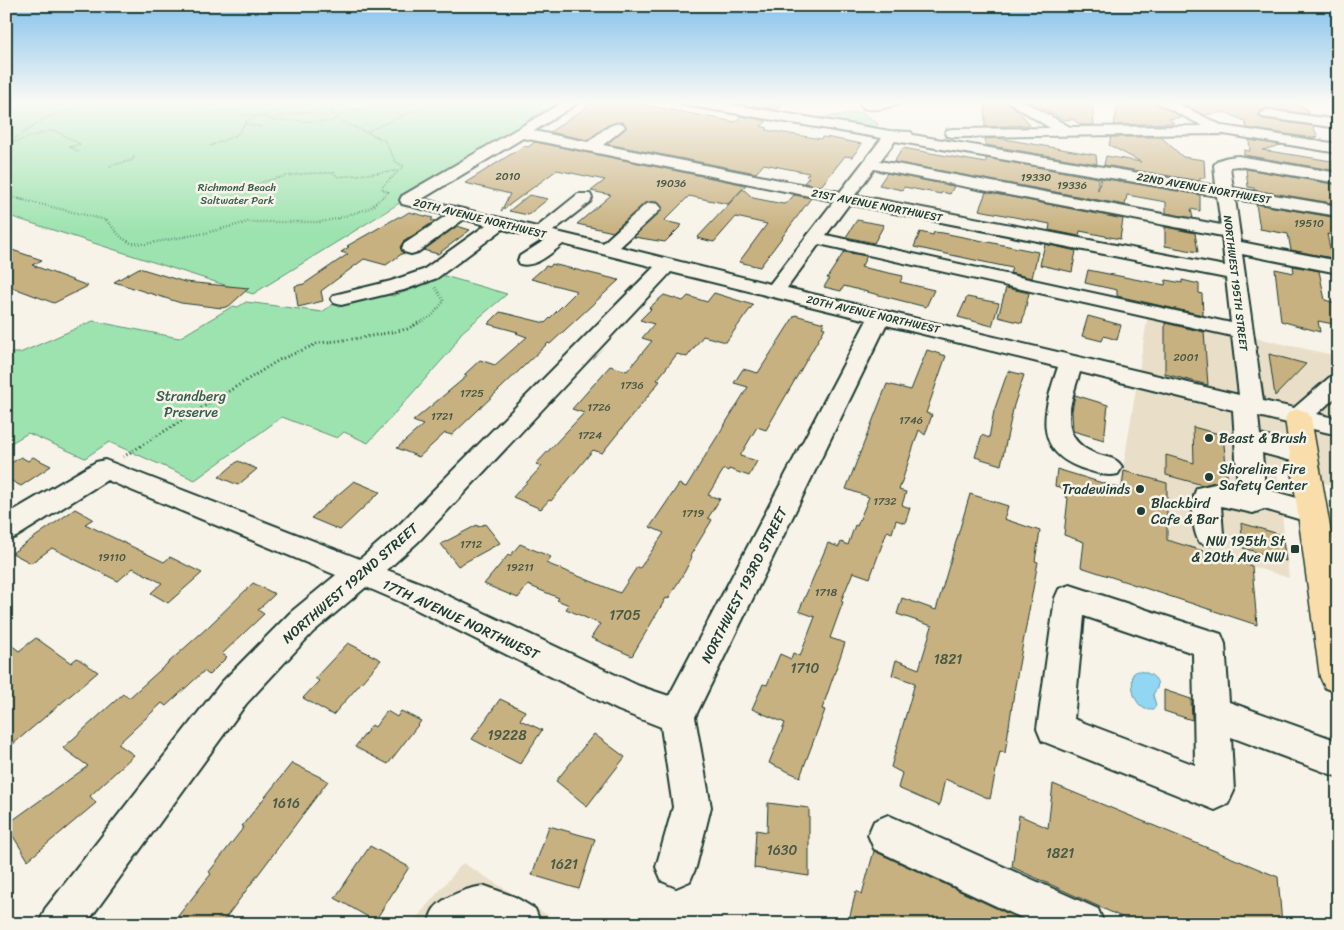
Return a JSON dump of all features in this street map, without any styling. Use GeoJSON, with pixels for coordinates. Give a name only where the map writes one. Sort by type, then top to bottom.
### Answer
{"type":"FeatureCollection","features":[{"type":"Feature","properties":{"kind":"main road"},"geometry":{"type":"LineString","coordinates":[[1298,418],[1338,677]]}},
{"type":"Feature","properties":{"kind":"street","name":"20TH AVENUE NORTHWEST"},"geometry":{"type":"LineString","coordinates":[[502,144],[408,200],[667,265],[1338,427]]}},
{"type":"Feature","properties":{"kind":"street","name":"21ST AVENUE NORTHWEST"},"geometry":{"type":"LineString","coordinates":[[578,144],[1234,274]]}},
{"type":"Feature","properties":{"kind":"street"},"geometry":{"type":"LineString","coordinates":[[591,147],[595,144]]}},
{"type":"Feature","properties":{"kind":"street"},"geometry":{"type":"LineString","coordinates":[[775,291],[885,144]]}},
{"type":"Feature","properties":{"kind":"street","name":"22ND AVENUE NORTHWEST"},"geometry":{"type":"LineString","coordinates":[[948,144],[1338,212]]}},
{"type":"Feature","properties":{"kind":"street"},"geometry":{"type":"LineString","coordinates":[[1310,144],[1338,149]]}},
{"type":"Feature","properties":{"kind":"street","name":"NORTHWEST 195TH STREET"},"geometry":{"type":"LineString","coordinates":[[1254,496],[1248,441],[1248,406],[1242,332],[1222,165],[1227,162],[1238,161],[1338,178]]}},
{"type":"Feature","properties":{"kind":"street"},"geometry":{"type":"LineString","coordinates":[[871,164],[1230,239],[1338,267]]}},
{"type":"Feature","properties":{"kind":"street"},"geometry":{"type":"LineString","coordinates":[[540,233],[584,198]]}},
{"type":"Feature","properties":{"kind":"street"},"geometry":{"type":"LineString","coordinates":[[606,250],[652,208]]}},
{"type":"Feature","properties":{"kind":"street"},"geometry":{"type":"LineString","coordinates":[[411,248],[461,213]]}},
{"type":"Feature","properties":{"kind":"street"},"geometry":{"type":"LineString","coordinates":[[341,299],[397,286],[430,274],[500,223]]}},
{"type":"Feature","properties":{"kind":"street"},"geometry":{"type":"LineString","coordinates":[[527,260],[561,238]]}},
{"type":"Feature","properties":{"kind":"street"},"geometry":{"type":"LineString","coordinates":[[815,238],[1242,332]]}},
{"type":"Feature","properties":{"kind":"street","name":"NORTHWEST 192ND STREET"},"geometry":{"type":"LineString","coordinates":[[60,924],[234,693],[302,622],[332,595],[364,574],[409,533],[667,265]]}},
{"type":"Feature","properties":{"kind":"street","name":"NORTHWEST 193RD STREET"},"geometry":{"type":"LineString","coordinates":[[677,716],[880,316]]}},
{"type":"Feature","properties":{"kind":"street"},"geometry":{"type":"LineString","coordinates":[[1071,362],[1056,427],[1060,440],[1069,451],[1109,467]]}},
{"type":"Feature","properties":{"kind":"street"},"geometry":{"type":"LineString","coordinates":[[1298,418],[1338,382]]}},
{"type":"Feature","properties":{"kind":"street"},"geometry":{"type":"LineString","coordinates":[[1248,441],[1303,455]]}},
{"type":"Feature","properties":{"kind":"street"},"geometry":{"type":"LineString","coordinates":[[6,529],[105,469]]}},
{"type":"Feature","properties":{"kind":"street","name":"17TH AVENUE NORTHWEST"},"geometry":{"type":"LineString","coordinates":[[105,469],[412,593],[630,699],[677,716]]}},
{"type":"Feature","properties":{"kind":"street"},"geometry":{"type":"LineString","coordinates":[[1208,534],[1207,495],[1215,494],[1253,503],[1254,496],[1312,512]]}},
{"type":"Feature","properties":{"kind":"street"},"geometry":{"type":"LineString","coordinates":[[1070,598],[1209,644],[1212,714],[1215,791],[1055,729],[1070,598]]}},
{"type":"Feature","properties":{"kind":"street"},"geometry":{"type":"LineString","coordinates":[[1212,714],[1338,759]]}},
{"type":"Feature","properties":{"kind":"street"},"geometry":{"type":"LineString","coordinates":[[676,867],[692,807],[677,716]]}},
{"type":"Feature","properties":{"kind":"street"},"geometry":{"type":"LineString","coordinates":[[888,834],[1082,924]]}},
{"type":"Feature","properties":{"kind":"street"},"geometry":{"type":"LineString","coordinates":[[449,924],[462,913],[480,907],[492,908],[520,924]]}},
{"type":"Feature","properties":{"kind":"path"},"geometry":{"type":"LineString","coordinates":[[79,144],[70,148],[79,152]]}},
{"type":"Feature","properties":{"kind":"path"},"geometry":{"type":"LineString","coordinates":[[210,146],[214,144]]}},
{"type":"Feature","properties":{"kind":"path"},"geometry":{"type":"LineString","coordinates":[[6,196],[106,220],[122,238],[131,243],[145,244],[205,233],[248,222],[320,222],[352,215],[370,208],[388,192],[382,189],[383,186],[404,166],[396,162],[392,150],[388,144]]}},
{"type":"Feature","properties":{"kind":"path"},"geometry":{"type":"LineString","coordinates":[[110,166],[133,160],[134,156]]}},
{"type":"Feature","properties":{"kind":"path"},"geometry":{"type":"LineString","coordinates":[[238,192],[246,187],[262,182],[306,172],[334,173],[338,177],[399,171]]}},
{"type":"Feature","properties":{"kind":"path"},"geometry":{"type":"LineString","coordinates":[[105,469],[279,360],[319,343],[361,338],[406,329],[432,316],[444,302],[440,292],[430,282]]}},
{"type":"Feature","properties":{"kind":"shaded area"},"geometry":{"type":"Polygon","coordinates":[[[1148,314],[1333,355],[1338,360],[1338,487],[1277,469],[1289,578],[1114,524],[1148,314]]]}},
{"type":"Feature","properties":{"kind":"shaded area"},"geometry":{"type":"Polygon","coordinates":[[[463,863],[562,924],[411,924],[463,863]]]}},
{"type":"Feature","properties":{"kind":"green space","name":"Richmond Beach Saltwater Park"},"geometry":{"type":"Polygon","coordinates":[[[6,144],[494,144],[253,294],[6,215],[6,144]]]}},
{"type":"Feature","properties":{"kind":"green space","name":"Strandberg Preserve"},"geometry":{"type":"Polygon","coordinates":[[[441,275],[507,294],[461,333],[451,350],[368,443],[344,432],[337,438],[282,417],[195,480],[109,442],[85,458],[28,433],[6,446],[6,353],[20,353],[93,321],[179,338],[233,306],[238,307],[246,302],[322,312],[359,286],[393,296],[430,283],[441,275]]]}},
{"type":"Feature","properties":{"kind":"water"},"geometry":{"type":"Polygon","coordinates":[[[1137,671],[1148,673],[1157,681],[1157,688],[1153,695],[1156,705],[1154,709],[1145,709],[1135,698],[1132,679],[1133,674],[1137,671]]]}},
{"type":"Feature","properties":{"kind":"building"},"geometry":{"type":"Polygon","coordinates":[[[532,144],[547,144],[746,185],[728,204],[689,196],[664,221],[682,225],[665,242],[634,237],[662,209],[658,202],[645,203],[613,232],[577,224],[611,195],[591,191],[605,180],[557,170],[501,211],[510,194],[465,183],[524,146],[528,147],[532,144]]]}},
{"type":"Feature","properties":{"kind":"building"},"geometry":{"type":"Polygon","coordinates":[[[609,144],[862,144],[852,157],[845,156],[821,186],[804,183],[809,177],[806,176],[809,173],[764,164],[756,173],[609,144]]]}},
{"type":"Feature","properties":{"kind":"building"},"geometry":{"type":"Polygon","coordinates":[[[1035,144],[1096,155],[1097,164],[986,145],[1035,144]]]}},
{"type":"Feature","properties":{"kind":"building"},"geometry":{"type":"Polygon","coordinates":[[[1169,144],[1183,157],[1204,160],[1205,178],[1200,178],[1200,181],[1104,165],[1106,156],[1141,162],[1109,145],[1169,144]]]}},
{"type":"Feature","properties":{"kind":"building"},"geometry":{"type":"Polygon","coordinates":[[[1249,144],[1281,145],[1262,150],[1338,162],[1338,171],[1244,155],[1244,150],[1250,151],[1249,144]]]}},
{"type":"Feature","properties":{"kind":"building"},"geometry":{"type":"Polygon","coordinates":[[[903,148],[986,163],[986,158],[1098,178],[1098,190],[1101,178],[1200,195],[1200,211],[1191,209],[1193,218],[1166,213],[1166,202],[1127,195],[1125,205],[894,162],[903,148]]]}},
{"type":"Feature","properties":{"kind":"building"},"geometry":{"type":"Polygon","coordinates":[[[1246,169],[1338,185],[1338,204],[1254,190],[1254,188],[1248,187],[1246,169]]]}},
{"type":"Feature","properties":{"kind":"building"},"geometry":{"type":"Polygon","coordinates":[[[887,173],[954,186],[950,194],[942,192],[941,194],[904,187],[902,190],[879,185],[887,173]]]}},
{"type":"Feature","properties":{"kind":"building"},"geometry":{"type":"Polygon","coordinates":[[[743,189],[753,198],[783,204],[787,203],[794,195],[811,198],[760,267],[739,262],[767,224],[736,217],[714,242],[697,238],[743,189]]]}},
{"type":"Feature","properties":{"kind":"building"},"geometry":{"type":"Polygon","coordinates":[[[986,192],[1123,219],[1120,239],[1080,231],[1079,236],[1049,230],[1050,224],[979,210],[986,192]]]}},
{"type":"Feature","properties":{"kind":"building"},"geometry":{"type":"Polygon","coordinates":[[[529,195],[548,199],[528,215],[509,211],[529,195]]]}},
{"type":"Feature","properties":{"kind":"building"},"geometry":{"type":"Polygon","coordinates":[[[1256,204],[1338,218],[1338,236],[1327,234],[1332,258],[1291,250],[1288,234],[1260,229],[1256,204]]]}},
{"type":"Feature","properties":{"kind":"building"},"geometry":{"type":"Polygon","coordinates":[[[409,212],[433,218],[431,220],[435,221],[403,242],[400,247],[403,253],[386,265],[364,259],[321,291],[323,301],[298,307],[295,286],[304,284],[348,254],[341,252],[349,247],[347,246],[409,212]]]}},
{"type":"Feature","properties":{"kind":"building"},"geometry":{"type":"Polygon","coordinates":[[[857,220],[884,225],[874,243],[846,237],[857,220]]]}},
{"type":"Feature","properties":{"kind":"building"},"geometry":{"type":"Polygon","coordinates":[[[457,226],[470,230],[438,254],[423,250],[457,226]]]}},
{"type":"Feature","properties":{"kind":"building"},"geometry":{"type":"Polygon","coordinates":[[[1165,227],[1195,233],[1198,252],[1165,246],[1165,227]]]}},
{"type":"Feature","properties":{"kind":"building"},"geometry":{"type":"Polygon","coordinates":[[[920,232],[933,235],[934,232],[943,233],[1038,252],[1032,278],[1010,273],[1012,268],[914,247],[920,232]]]}},
{"type":"Feature","properties":{"kind":"building"},"geometry":{"type":"Polygon","coordinates":[[[1045,244],[1076,251],[1072,272],[1040,265],[1045,244]]]}},
{"type":"Feature","properties":{"kind":"building"},"geometry":{"type":"Polygon","coordinates":[[[6,248],[42,260],[32,265],[88,286],[54,303],[6,285],[6,248]]]}},
{"type":"Feature","properties":{"kind":"building"},"geometry":{"type":"Polygon","coordinates":[[[844,252],[867,256],[861,267],[903,276],[900,282],[934,290],[926,307],[844,286],[841,291],[824,287],[829,279],[827,278],[844,252]]]}},
{"type":"Feature","properties":{"kind":"building"},"geometry":{"type":"Polygon","coordinates":[[[552,264],[619,280],[550,344],[548,343],[452,435],[445,433],[419,457],[397,448],[423,425],[413,421],[467,376],[464,375],[480,360],[495,365],[527,337],[516,333],[518,332],[488,324],[500,312],[545,323],[577,291],[531,279],[546,266],[550,267],[552,264]]]}},
{"type":"Feature","properties":{"kind":"building"},"geometry":{"type":"Polygon","coordinates":[[[1293,266],[1319,271],[1325,300],[1338,304],[1338,325],[1318,321],[1320,332],[1281,321],[1275,269],[1294,273],[1293,266]]]}},
{"type":"Feature","properties":{"kind":"building"},"geometry":{"type":"Polygon","coordinates":[[[139,268],[185,282],[249,288],[229,306],[222,308],[181,303],[114,282],[139,268]]]}},
{"type":"Feature","properties":{"kind":"building"},"geometry":{"type":"Polygon","coordinates":[[[1088,270],[1165,285],[1166,280],[1182,283],[1182,280],[1199,284],[1199,293],[1202,294],[1203,315],[1117,296],[1117,290],[1085,283],[1088,270]]]}},
{"type":"Feature","properties":{"kind":"building"},"geometry":{"type":"Polygon","coordinates":[[[1006,288],[1029,293],[1022,323],[998,317],[1006,288]]]}},
{"type":"Feature","properties":{"kind":"building"},"geometry":{"type":"Polygon","coordinates":[[[714,293],[753,305],[726,342],[703,336],[687,357],[677,354],[657,380],[660,381],[602,453],[593,450],[551,501],[549,500],[541,509],[513,497],[542,466],[536,464],[584,413],[572,409],[610,366],[627,371],[652,341],[642,338],[654,324],[640,320],[651,309],[649,308],[664,295],[683,301],[688,296],[707,302],[714,293]]]}},
{"type":"Feature","properties":{"kind":"building"},"geometry":{"type":"Polygon","coordinates":[[[967,297],[999,303],[992,326],[958,317],[967,297]]]}},
{"type":"Feature","properties":{"kind":"building"},"geometry":{"type":"Polygon","coordinates":[[[795,315],[824,323],[822,327],[825,328],[766,430],[757,427],[740,456],[757,461],[749,476],[724,469],[708,495],[720,499],[708,518],[712,520],[690,556],[692,557],[685,571],[668,599],[666,598],[632,656],[591,638],[600,624],[566,609],[569,605],[557,600],[559,598],[528,585],[518,598],[484,584],[520,544],[551,557],[546,563],[620,593],[637,567],[640,568],[664,533],[650,527],[679,484],[686,487],[748,387],[734,383],[743,369],[758,373],[795,315]]]}},
{"type":"Feature","properties":{"kind":"building"},"geometry":{"type":"Polygon","coordinates":[[[1088,316],[1121,325],[1117,340],[1104,336],[1102,341],[1082,336],[1088,316]]]}},
{"type":"Feature","properties":{"kind":"building"},"geometry":{"type":"Polygon","coordinates":[[[1165,323],[1204,332],[1208,385],[1165,374],[1165,323]]]}},
{"type":"Feature","properties":{"kind":"building"},"geometry":{"type":"Polygon","coordinates":[[[927,350],[946,356],[926,413],[932,415],[925,435],[919,430],[899,490],[906,492],[902,505],[910,508],[905,523],[896,520],[892,533],[887,531],[870,578],[853,572],[841,601],[843,602],[830,638],[845,643],[822,709],[825,710],[800,777],[769,763],[785,723],[752,709],[763,684],[767,685],[780,654],[791,659],[793,653],[800,656],[815,617],[799,611],[828,543],[839,547],[841,542],[848,545],[855,525],[857,526],[869,497],[846,489],[887,384],[911,390],[927,350]]]}},
{"type":"Feature","properties":{"kind":"building"},"geometry":{"type":"Polygon","coordinates":[[[1269,354],[1306,364],[1275,396],[1269,354]]]}},
{"type":"Feature","properties":{"kind":"building"},"geometry":{"type":"Polygon","coordinates":[[[1008,371],[1024,375],[1014,405],[1001,465],[975,457],[982,435],[989,438],[994,411],[1008,371]]]}},
{"type":"Feature","properties":{"kind":"building"},"geometry":{"type":"Polygon","coordinates":[[[1075,395],[1108,405],[1104,440],[1073,431],[1072,411],[1075,395]]]}},
{"type":"Feature","properties":{"kind":"building"},"geometry":{"type":"Polygon","coordinates":[[[1193,427],[1223,435],[1228,485],[1215,482],[1203,485],[1166,475],[1166,455],[1194,463],[1193,427]]]}},
{"type":"Feature","properties":{"kind":"building"},"geometry":{"type":"Polygon","coordinates":[[[21,457],[28,461],[33,457],[51,466],[21,486],[6,478],[6,466],[21,457]]]}},
{"type":"Feature","properties":{"kind":"building"},"geometry":{"type":"Polygon","coordinates":[[[238,461],[257,469],[238,485],[219,477],[238,461]]]}},
{"type":"Feature","properties":{"kind":"building"},"geometry":{"type":"Polygon","coordinates":[[[1057,469],[1122,489],[1124,471],[1167,483],[1167,540],[1252,566],[1257,625],[1081,567],[1084,542],[1064,535],[1068,498],[1065,497],[1066,489],[1055,486],[1057,469]]]}},
{"type":"Feature","properties":{"kind":"building"},"geometry":{"type":"Polygon","coordinates":[[[354,481],[380,492],[340,530],[311,518],[354,481]]]}},
{"type":"Feature","properties":{"kind":"building"},"geometry":{"type":"Polygon","coordinates":[[[970,494],[1008,506],[1004,519],[1040,531],[1035,561],[1038,562],[1015,686],[1005,753],[1000,751],[990,799],[945,779],[939,806],[898,788],[902,773],[891,767],[915,683],[892,675],[896,660],[919,669],[932,626],[897,614],[902,598],[936,610],[970,494]]]}},
{"type":"Feature","properties":{"kind":"building"},"geometry":{"type":"Polygon","coordinates":[[[75,509],[93,519],[85,524],[164,562],[170,557],[202,573],[168,603],[151,593],[162,583],[133,568],[118,581],[52,548],[31,563],[12,553],[75,509]]]}},
{"type":"Feature","properties":{"kind":"building"},"geometry":{"type":"Polygon","coordinates":[[[1241,523],[1282,535],[1286,561],[1243,548],[1241,523]]]}},
{"type":"Feature","properties":{"kind":"building"},"geometry":{"type":"Polygon","coordinates":[[[485,524],[500,543],[458,566],[441,544],[477,525],[478,527],[485,524]]]}},
{"type":"Feature","properties":{"kind":"building"},"geometry":{"type":"Polygon","coordinates":[[[253,583],[275,594],[258,610],[264,614],[222,654],[227,657],[209,675],[204,671],[166,706],[162,703],[118,744],[134,755],[90,796],[96,803],[28,860],[6,825],[88,766],[63,748],[123,694],[129,698],[208,627],[253,583]]]}},
{"type":"Feature","properties":{"kind":"building"},"geometry":{"type":"Polygon","coordinates":[[[36,638],[71,663],[77,658],[98,672],[6,750],[6,641],[19,651],[36,638]]]}},
{"type":"Feature","properties":{"kind":"building"},"geometry":{"type":"Polygon","coordinates":[[[348,643],[381,660],[333,715],[303,698],[319,681],[315,678],[348,643]]]}},
{"type":"Feature","properties":{"kind":"building"},"geometry":{"type":"Polygon","coordinates":[[[1164,690],[1191,699],[1192,720],[1164,711],[1164,690]]]}},
{"type":"Feature","properties":{"kind":"building"},"geometry":{"type":"Polygon","coordinates":[[[500,699],[525,711],[520,720],[542,730],[520,764],[472,739],[500,699]]]}},
{"type":"Feature","properties":{"kind":"building"},"geometry":{"type":"Polygon","coordinates":[[[387,711],[397,717],[401,711],[421,721],[388,764],[355,747],[372,725],[375,727],[387,711]]]}},
{"type":"Feature","properties":{"kind":"building"},"geometry":{"type":"Polygon","coordinates":[[[594,734],[625,757],[587,806],[556,781],[594,734]]]}},
{"type":"Feature","properties":{"kind":"building"},"geometry":{"type":"Polygon","coordinates":[[[292,763],[328,781],[221,924],[192,924],[178,916],[211,874],[209,872],[244,827],[242,826],[292,763]]]}},
{"type":"Feature","properties":{"kind":"building"},"geometry":{"type":"Polygon","coordinates":[[[1053,784],[1278,877],[1282,924],[1137,924],[1012,867],[1019,815],[1048,828],[1053,784]]]}},
{"type":"Feature","properties":{"kind":"building"},"geometry":{"type":"Polygon","coordinates":[[[768,803],[809,808],[809,876],[754,868],[756,830],[767,832],[768,803]]]}},
{"type":"Feature","properties":{"kind":"building"},"geometry":{"type":"Polygon","coordinates":[[[549,826],[595,839],[579,889],[532,875],[549,826]]]}},
{"type":"Feature","properties":{"kind":"building"},"geometry":{"type":"Polygon","coordinates":[[[370,846],[409,867],[375,921],[335,898],[370,846]]]}},
{"type":"Feature","properties":{"kind":"building"},"geometry":{"type":"Polygon","coordinates":[[[874,851],[1030,924],[848,924],[856,891],[862,894],[874,851]]]}},
{"type":"Feature","properties":{"kind":"place","name":"Beast & Brush"},"geometry":{"type":"Point","coordinates":[1209,438]}},
{"type":"Feature","properties":{"kind":"place","name":"Shoreline Fire Safety Center"},"geometry":{"type":"Point","coordinates":[1209,477]}},
{"type":"Feature","properties":{"kind":"place","name":"Tradewinds"},"geometry":{"type":"Point","coordinates":[1140,489]}},
{"type":"Feature","properties":{"kind":"place","name":"Blackbird Cafe & Bar"},"geometry":{"type":"Point","coordinates":[1141,511]}},
{"type":"Feature","properties":{"kind":"place","name":"NW 195th St & 20th Ave NW"},"geometry":{"type":"Point","coordinates":[1295,549]}}]}
